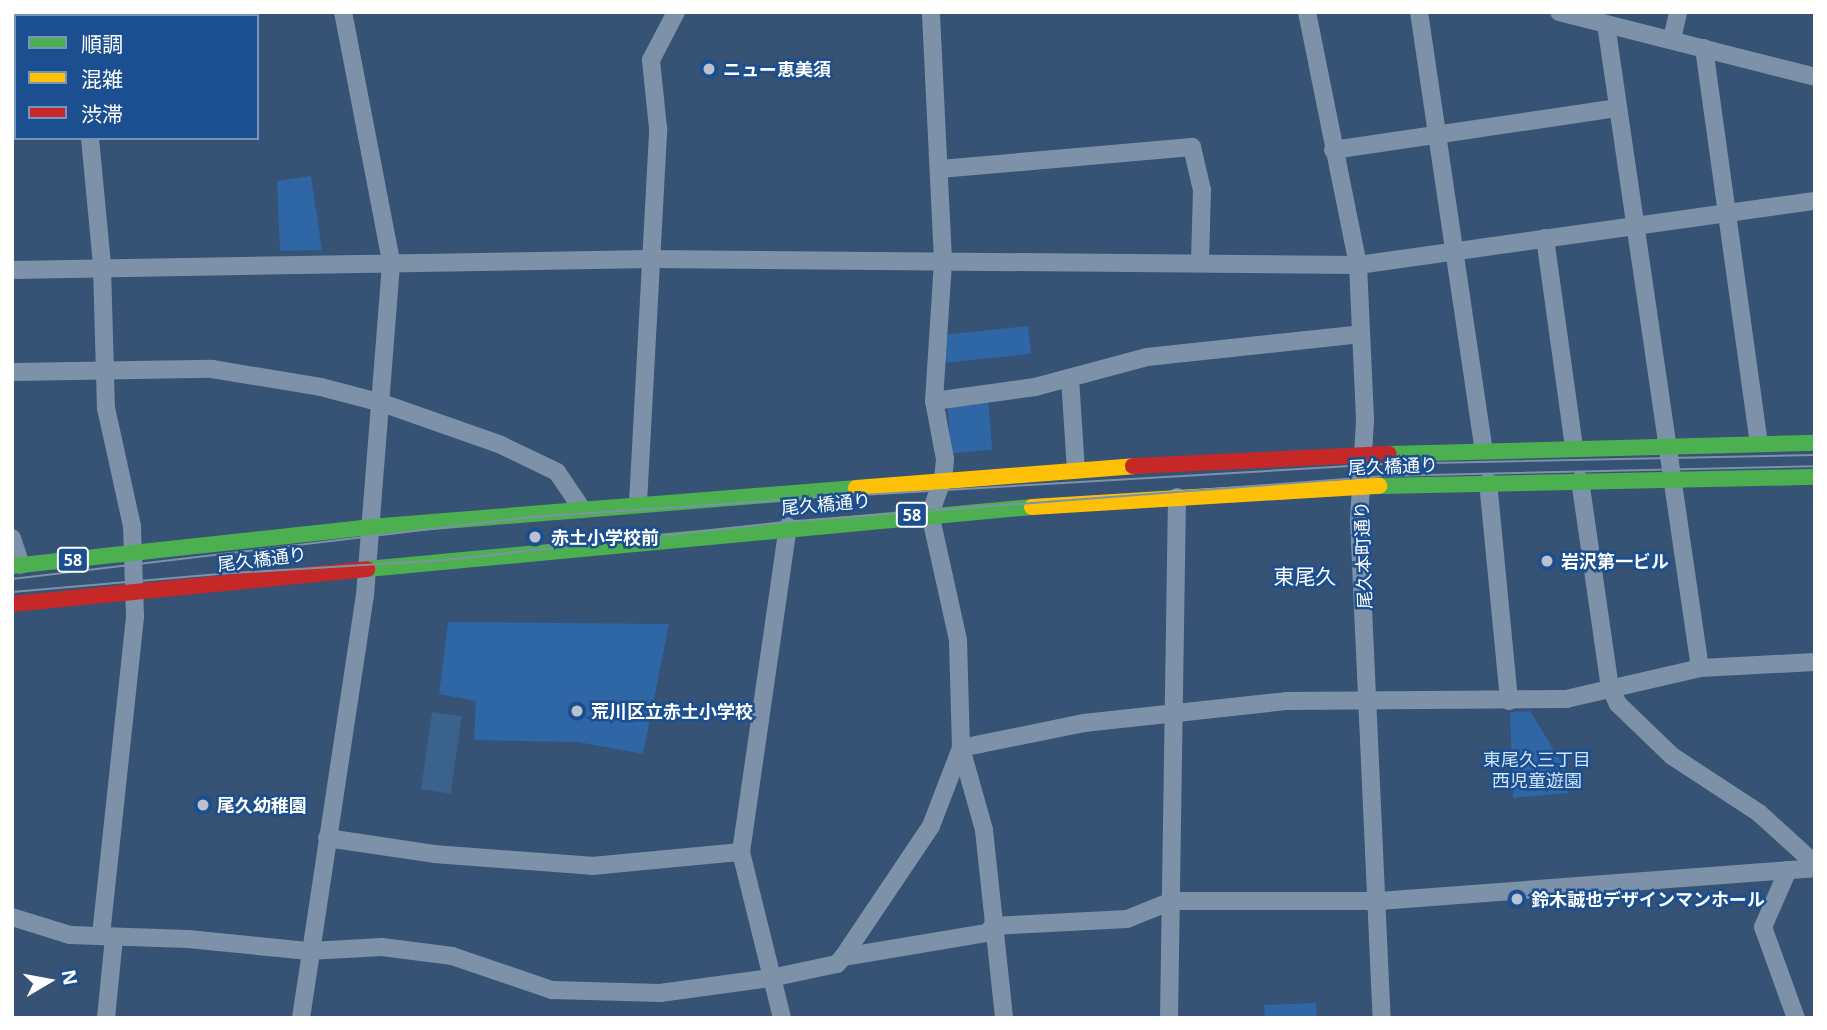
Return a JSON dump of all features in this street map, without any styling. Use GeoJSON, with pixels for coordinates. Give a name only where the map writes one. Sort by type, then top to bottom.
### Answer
{"type":"FeatureCollection","features":[{"type":"Feature","properties":{"kind":"main road","name":"尾久橋通り"},"geometry":{"type":"LineString","coordinates":[[17,565],[370,527],[943,479],[1363,453],[1574,446],[1815,443]]}},
{"type":"Feature","properties":{"kind":"main road","name":"尾久橋通り"},"geometry":{"type":"LineString","coordinates":[[12,604],[133,593],[368,565],[930,514],[1361,486],[1815,477]]}},
{"type":"Feature","properties":{"kind":"street"},"geometry":{"type":"LineString","coordinates":[[302,1018],[309,951],[368,565],[391,261],[343,12]]}},
{"type":"Feature","properties":{"kind":"street"},"geometry":{"type":"LineString","coordinates":[[638,503],[658,128],[652,60],[676,12]]}},
{"type":"Feature","properties":{"kind":"street"},"geometry":{"type":"LineString","coordinates":[[931,12],[943,260],[934,401],[945,459],[943,479],[930,514],[958,640],[961,748],[984,830],[1004,1018]]}},
{"type":"Feature","properties":{"kind":"street","name":"尾久本町通り"},"geometry":{"type":"LineString","coordinates":[[1307,12],[1358,265],[1365,702],[1379,901],[1382,1018]]}},
{"type":"Feature","properties":{"kind":"street"},"geometry":{"type":"LineString","coordinates":[[1419,12],[1484,450]]}},
{"type":"Feature","properties":{"kind":"street"},"geometry":{"type":"LineString","coordinates":[[1559,12],[1815,77]]}},
{"type":"Feature","properties":{"kind":"street"},"geometry":{"type":"LineString","coordinates":[[1672,39],[1678,12]]}},
{"type":"Feature","properties":{"kind":"street"},"geometry":{"type":"LineString","coordinates":[[1606,24],[1700,668]]}},
{"type":"Feature","properties":{"kind":"street"},"geometry":{"type":"LineString","coordinates":[[1704,48],[1759,442]]}},
{"type":"Feature","properties":{"kind":"street"},"geometry":{"type":"LineString","coordinates":[[1333,150],[1618,108]]}},
{"type":"Feature","properties":{"kind":"street"},"geometry":{"type":"LineString","coordinates":[[90,140],[102,266],[106,408],[133,553],[135,617],[107,937],[106,1018]]}},
{"type":"Feature","properties":{"kind":"street"},"geometry":{"type":"LineString","coordinates":[[940,169],[1192,147],[1202,190],[1200,263]]}},
{"type":"Feature","properties":{"kind":"street"},"geometry":{"type":"LineString","coordinates":[[12,270],[391,261],[650,259],[1358,265],[1727,213],[1814,206]]}},
{"type":"Feature","properties":{"kind":"street"},"geometry":{"type":"LineString","coordinates":[[1545,238],[1574,446]]}},
{"type":"Feature","properties":{"kind":"street"},"geometry":{"type":"LineString","coordinates":[[934,401],[1070,378],[1147,357],[1361,334]]}},
{"type":"Feature","properties":{"kind":"street"},"geometry":{"type":"LineString","coordinates":[[12,372],[212,369],[382,403],[501,445],[557,472],[582,509]]}},
{"type":"Feature","properties":{"kind":"street"},"geometry":{"type":"LineString","coordinates":[[1070,378],[1076,470]]}},
{"type":"Feature","properties":{"kind":"street"},"geometry":{"type":"LineString","coordinates":[[1580,480],[1610,687],[1639,728],[1759,813],[1815,866]]}},
{"type":"Feature","properties":{"kind":"street"},"geometry":{"type":"LineString","coordinates":[[1488,482],[1509,701]]}},
{"type":"Feature","properties":{"kind":"street"},"geometry":{"type":"LineString","coordinates":[[1169,1018],[1176,713],[1177,497]]}},
{"type":"Feature","properties":{"kind":"street"},"geometry":{"type":"LineString","coordinates":[[782,1018],[741,852],[788,526]]}},
{"type":"Feature","properties":{"kind":"street"},"geometry":{"type":"LineString","coordinates":[[12,538],[17,565]]}},
{"type":"Feature","properties":{"kind":"street"},"geometry":{"type":"LineString","coordinates":[[961,748],[1084,723],[1286,701],[1566,699],[1700,668],[1815,662]]}},
{"type":"Feature","properties":{"kind":"street"},"geometry":{"type":"LineString","coordinates":[[12,917],[70,935],[188,939],[309,951],[382,947],[452,956],[552,990],[660,993],[771,978],[837,964],[843,957],[931,826],[961,748]]}},
{"type":"Feature","properties":{"kind":"street"},"geometry":{"type":"LineString","coordinates":[[327,838],[434,854],[592,866],[741,852]]}},
{"type":"Feature","properties":{"kind":"street"},"geometry":{"type":"LineString","coordinates":[[843,957],[993,929],[1127,919],[1172,901],[1379,901],[1815,866]]}},
{"type":"Feature","properties":{"kind":"street"},"geometry":{"type":"LineString","coordinates":[[1788,870],[1763,927],[1796,1018]]}},
{"type":"Feature","properties":{"kind":"green space"},"geometry":{"type":"Polygon","coordinates":[[[311,176],[322,250],[280,251],[277,181],[311,176]]]}},
{"type":"Feature","properties":{"kind":"green space"},"geometry":{"type":"Polygon","coordinates":[[[1028,326],[1031,354],[945,363],[942,335],[1028,326]]]}},
{"type":"Feature","properties":{"kind":"green space"},"geometry":{"type":"Polygon","coordinates":[[[988,400],[992,450],[952,453],[947,404],[988,400]]]}},
{"type":"Feature","properties":{"kind":"green space"},"geometry":{"type":"Polygon","coordinates":[[[448,622],[669,624],[643,754],[578,742],[474,740],[476,701],[439,694],[448,622]]]}},
{"type":"Feature","properties":{"kind":"green space","name":"東尾久三丁目 西児童遊園"},"geometry":{"type":"Polygon","coordinates":[[[1530,711],[1565,768],[1568,793],[1513,798],[1510,712],[1530,711]]]}},
{"type":"Feature","properties":{"kind":"green space"},"geometry":{"type":"Polygon","coordinates":[[[1316,1003],[1317,1018],[1265,1018],[1264,1005],[1316,1003]]]}},
{"type":"Feature","properties":{"kind":"shaded area"},"geometry":{"type":"Polygon","coordinates":[[[432,712],[462,716],[451,793],[421,789],[432,712]]]}},
{"type":"Feature","properties":{"kind":"tram line"},"geometry":{"type":"LineString","coordinates":[[12,579],[532,517],[1384,464],[1815,455]]}},
{"type":"Feature","properties":{"kind":"tram line"},"geometry":{"type":"LineString","coordinates":[[12,592],[216,574],[446,560],[796,521],[1385,476],[1815,466]]}},
{"type":"Feature","properties":{"kind":"traffic: fast"},"geometry":{"type":"LineString","coordinates":[[1389,454],[1815,443]]}},
{"type":"Feature","properties":{"kind":"traffic: fast"},"geometry":{"type":"LineString","coordinates":[[1379,486],[1815,477]]}},
{"type":"Feature","properties":{"kind":"traffic: fast"},"geometry":{"type":"LineString","coordinates":[[12,566],[370,527],[856,488]]}},
{"type":"Feature","properties":{"kind":"traffic: fast"},"geometry":{"type":"LineString","coordinates":[[367,569],[1032,507]]}},
{"type":"Feature","properties":{"kind":"traffic: slow"},"geometry":{"type":"LineString","coordinates":[[856,488],[1133,466]]}},
{"type":"Feature","properties":{"kind":"traffic: slow"},"geometry":{"type":"LineString","coordinates":[[1032,507],[1379,486]]}},
{"type":"Feature","properties":{"kind":"traffic: jam"},"geometry":{"type":"LineString","coordinates":[[1133,466],[1389,454]]}},
{"type":"Feature","properties":{"kind":"traffic: jam"},"geometry":{"type":"LineString","coordinates":[[12,604],[367,569]]}},
{"type":"Feature","properties":{"kind":"place","name":"ニュー恵美須"},"geometry":{"type":"Point","coordinates":[709,69]}},
{"type":"Feature","properties":{"kind":"place","name":"赤土小学校前"},"geometry":{"type":"Point","coordinates":[535,537]}},
{"type":"Feature","properties":{"kind":"place","name":"岩沢第一ビル"},"geometry":{"type":"Point","coordinates":[1547,561]}},
{"type":"Feature","properties":{"kind":"place","name":"荒川区立赤土小学校"},"geometry":{"type":"Point","coordinates":[577,711]}},
{"type":"Feature","properties":{"kind":"place","name":"尾久幼稚園"},"geometry":{"type":"Point","coordinates":[203,805]}},
{"type":"Feature","properties":{"kind":"place","name":"鈴木誠也デザインマンホール"},"geometry":{"type":"Point","coordinates":[1517,899]}},
{"type":"Feature","properties":{"kind":"district","name":"東尾久"},"geometry":{"type":"Point","coordinates":[1305,576]}}]}
